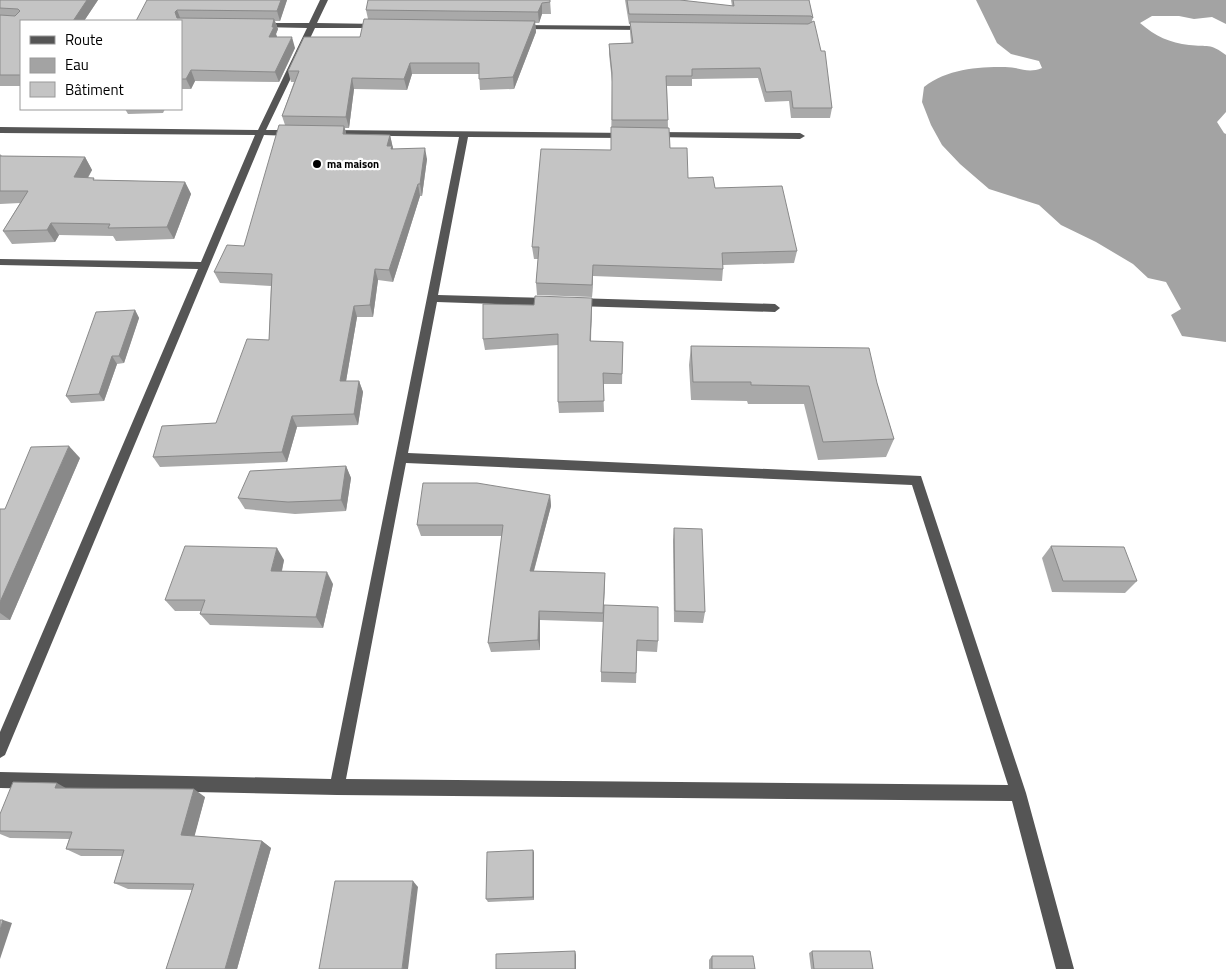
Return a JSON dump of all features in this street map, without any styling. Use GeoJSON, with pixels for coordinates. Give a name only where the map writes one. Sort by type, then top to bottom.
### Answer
{"type":"FeatureCollection","features":[{"type":"Feature","properties":{"kind":"street"},"geometry":{"type":"LineString","coordinates":[[0,750],[261,132],[324,0]]}},
{"type":"Feature","properties":{"kind":"street"},"geometry":{"type":"LineString","coordinates":[[247,25],[392,26]]}},
{"type":"Feature","properties":{"kind":"street"},"geometry":{"type":"LineString","coordinates":[[510,27],[658,28]]}},
{"type":"Feature","properties":{"kind":"street"},"geometry":{"type":"LineString","coordinates":[[0,130],[299,133]]}},
{"type":"Feature","properties":{"kind":"street"},"geometry":{"type":"LineString","coordinates":[[319,133],[800,136]]}},
{"type":"Feature","properties":{"kind":"street"},"geometry":{"type":"LineString","coordinates":[[337,787],[464,134]]}},
{"type":"Feature","properties":{"kind":"street"},"geometry":{"type":"LineString","coordinates":[[0,262],[205,266]]}},
{"type":"Feature","properties":{"kind":"street"},"geometry":{"type":"LineString","coordinates":[[432,298],[774,308]]}},
{"type":"Feature","properties":{"kind":"street"},"geometry":{"type":"LineString","coordinates":[[401,458],[917,480],[1018,793],[1065,969]]}},
{"type":"Feature","properties":{"kind":"street"},"geometry":{"type":"LineString","coordinates":[[0,780],[337,787],[1018,793]]}},
{"type":"Feature","properties":{"kind":"water"},"geometry":{"type":"Polygon","coordinates":[[[976,0],[1226,0],[1226,24],[1212,17],[1194,19],[1179,16],[1152,16],[1140,23],[1151,32],[1169,41],[1209,46],[1226,55],[1226,112],[1217,122],[1226,134],[1226,342],[1182,336],[1171,315],[1181,309],[1166,282],[1148,278],[1133,264],[1096,242],[1061,225],[1039,205],[989,189],[960,164],[942,145],[931,125],[922,102],[924,87],[942,76],[962,70],[994,67],[1028,70],[1042,68],[1039,61],[1011,54],[997,43],[976,0]]]}},
{"type":"Feature","properties":{"kind":"building"},"geometry":{"type":"Polygon","coordinates":[[[0,0],[87,0],[74,20],[20,20],[20,75],[0,75],[0,15],[15,16],[20,11],[18,9],[0,8],[0,0]]]}},
{"type":"Feature","properties":{"kind":"building"},"geometry":{"type":"Polygon","coordinates":[[[147,0],[281,0],[277,11],[177,10],[175,12],[177,18],[274,19],[272,27],[274,27],[269,37],[292,37],[275,72],[191,70],[186,79],[182,79],[182,20],[137,20],[147,0]]]}},
{"type":"Feature","properties":{"kind":"building"},"geometry":{"type":"Polygon","coordinates":[[[368,0],[550,0],[550,2],[542,3],[538,12],[366,10],[368,0]]]}},
{"type":"Feature","properties":{"kind":"building"},"geometry":{"type":"Polygon","coordinates":[[[627,0],[680,0],[734,6],[733,0],[809,0],[813,18],[811,16],[629,14],[627,0]]]}},
{"type":"Feature","properties":{"kind":"building"},"geometry":{"type":"Polygon","coordinates":[[[364,19],[535,21],[513,77],[479,79],[479,63],[410,63],[404,79],[352,78],[346,117],[282,116],[299,71],[288,71],[304,37],[360,37],[364,19]]]}},
{"type":"Feature","properties":{"kind":"building"},"geometry":{"type":"Polygon","coordinates":[[[814,21],[821,51],[825,51],[832,108],[793,108],[791,91],[766,92],[760,68],[692,69],[692,76],[666,76],[668,120],[612,120],[612,73],[609,44],[633,43],[630,22],[808,24],[814,21]]]}},
{"type":"Feature","properties":{"kind":"building"},"geometry":{"type":"Polygon","coordinates":[[[279,125],[344,126],[343,134],[390,135],[387,146],[392,146],[391,149],[425,148],[420,184],[418,184],[389,270],[375,269],[370,305],[354,306],[340,381],[359,381],[354,414],[292,416],[282,452],[153,457],[162,426],[216,423],[247,339],[269,340],[272,274],[214,272],[227,245],[244,246],[279,125]]]}},
{"type":"Feature","properties":{"kind":"building"},"geometry":{"type":"Polygon","coordinates":[[[611,127],[669,128],[670,148],[687,148],[688,178],[713,177],[715,188],[782,186],[797,251],[722,253],[723,269],[593,265],[592,285],[536,283],[539,247],[532,247],[541,149],[611,150],[611,127]]]}},
{"type":"Feature","properties":{"kind":"building"},"geometry":{"type":"Polygon","coordinates":[[[0,156],[85,157],[74,177],[94,178],[93,180],[185,182],[167,227],[108,228],[110,224],[51,223],[47,230],[3,231],[28,191],[0,191],[0,156]]]}},
{"type":"Feature","properties":{"kind":"building"},"geometry":{"type":"Polygon","coordinates":[[[535,296],[592,298],[590,341],[623,342],[622,374],[603,373],[604,401],[558,402],[558,334],[483,339],[483,304],[534,305],[535,296]]]}},
{"type":"Feature","properties":{"kind":"building"},"geometry":{"type":"Polygon","coordinates":[[[135,310],[119,356],[112,356],[99,394],[66,396],[96,312],[135,310]]]}},
{"type":"Feature","properties":{"kind":"building"},"geometry":{"type":"Polygon","coordinates":[[[691,346],[869,348],[877,383],[894,439],[823,442],[809,386],[751,385],[751,382],[693,382],[691,346]]]}},
{"type":"Feature","properties":{"kind":"building"},"geometry":{"type":"Polygon","coordinates":[[[69,446],[0,602],[0,509],[5,509],[31,447],[69,446]]]}},
{"type":"Feature","properties":{"kind":"building"},"geometry":{"type":"Polygon","coordinates":[[[346,466],[341,500],[288,502],[238,498],[250,471],[346,466]]]}},
{"type":"Feature","properties":{"kind":"building"},"geometry":{"type":"Polygon","coordinates":[[[423,483],[477,483],[550,495],[530,571],[605,573],[603,613],[539,611],[538,640],[488,643],[503,525],[417,525],[423,483]]]}},
{"type":"Feature","properties":{"kind":"building"},"geometry":{"type":"Polygon","coordinates":[[[674,528],[702,529],[705,612],[675,611],[674,528]]]}},
{"type":"Feature","properties":{"kind":"building"},"geometry":{"type":"Polygon","coordinates":[[[185,546],[277,548],[271,571],[327,572],[316,617],[200,614],[205,600],[165,600],[185,546]]]}},
{"type":"Feature","properties":{"kind":"building"},"geometry":{"type":"Polygon","coordinates":[[[1051,546],[1124,547],[1137,581],[1063,581],[1051,546]]]}},
{"type":"Feature","properties":{"kind":"building"},"geometry":{"type":"Polygon","coordinates":[[[604,605],[658,607],[658,641],[637,640],[636,673],[601,672],[604,605]]]}},
{"type":"Feature","properties":{"kind":"building"},"geometry":{"type":"Polygon","coordinates":[[[13,782],[57,783],[55,788],[194,789],[181,835],[262,841],[225,969],[166,969],[194,884],[114,883],[124,850],[66,849],[72,832],[0,831],[0,814],[13,782]]]}},
{"type":"Feature","properties":{"kind":"building"},"geometry":{"type":"Polygon","coordinates":[[[533,850],[533,897],[486,899],[487,852],[533,850]]]}},
{"type":"Feature","properties":{"kind":"building"},"geometry":{"type":"Polygon","coordinates":[[[335,881],[413,881],[402,969],[319,969],[335,881]]]}},
{"type":"Feature","properties":{"kind":"building"},"geometry":{"type":"Polygon","coordinates":[[[575,951],[575,969],[496,969],[496,954],[575,951]]]}},
{"type":"Feature","properties":{"kind":"building"},"geometry":{"type":"Polygon","coordinates":[[[812,951],[870,951],[873,969],[814,969],[812,951]]]}},
{"type":"Feature","properties":{"kind":"building"},"geometry":{"type":"Polygon","coordinates":[[[712,956],[753,956],[755,969],[712,969],[712,956]]]}},
{"type":"Feature","properties":{"kind":"place","name":"ma maison"},"geometry":{"type":"Point","coordinates":[317,164]}}]}
